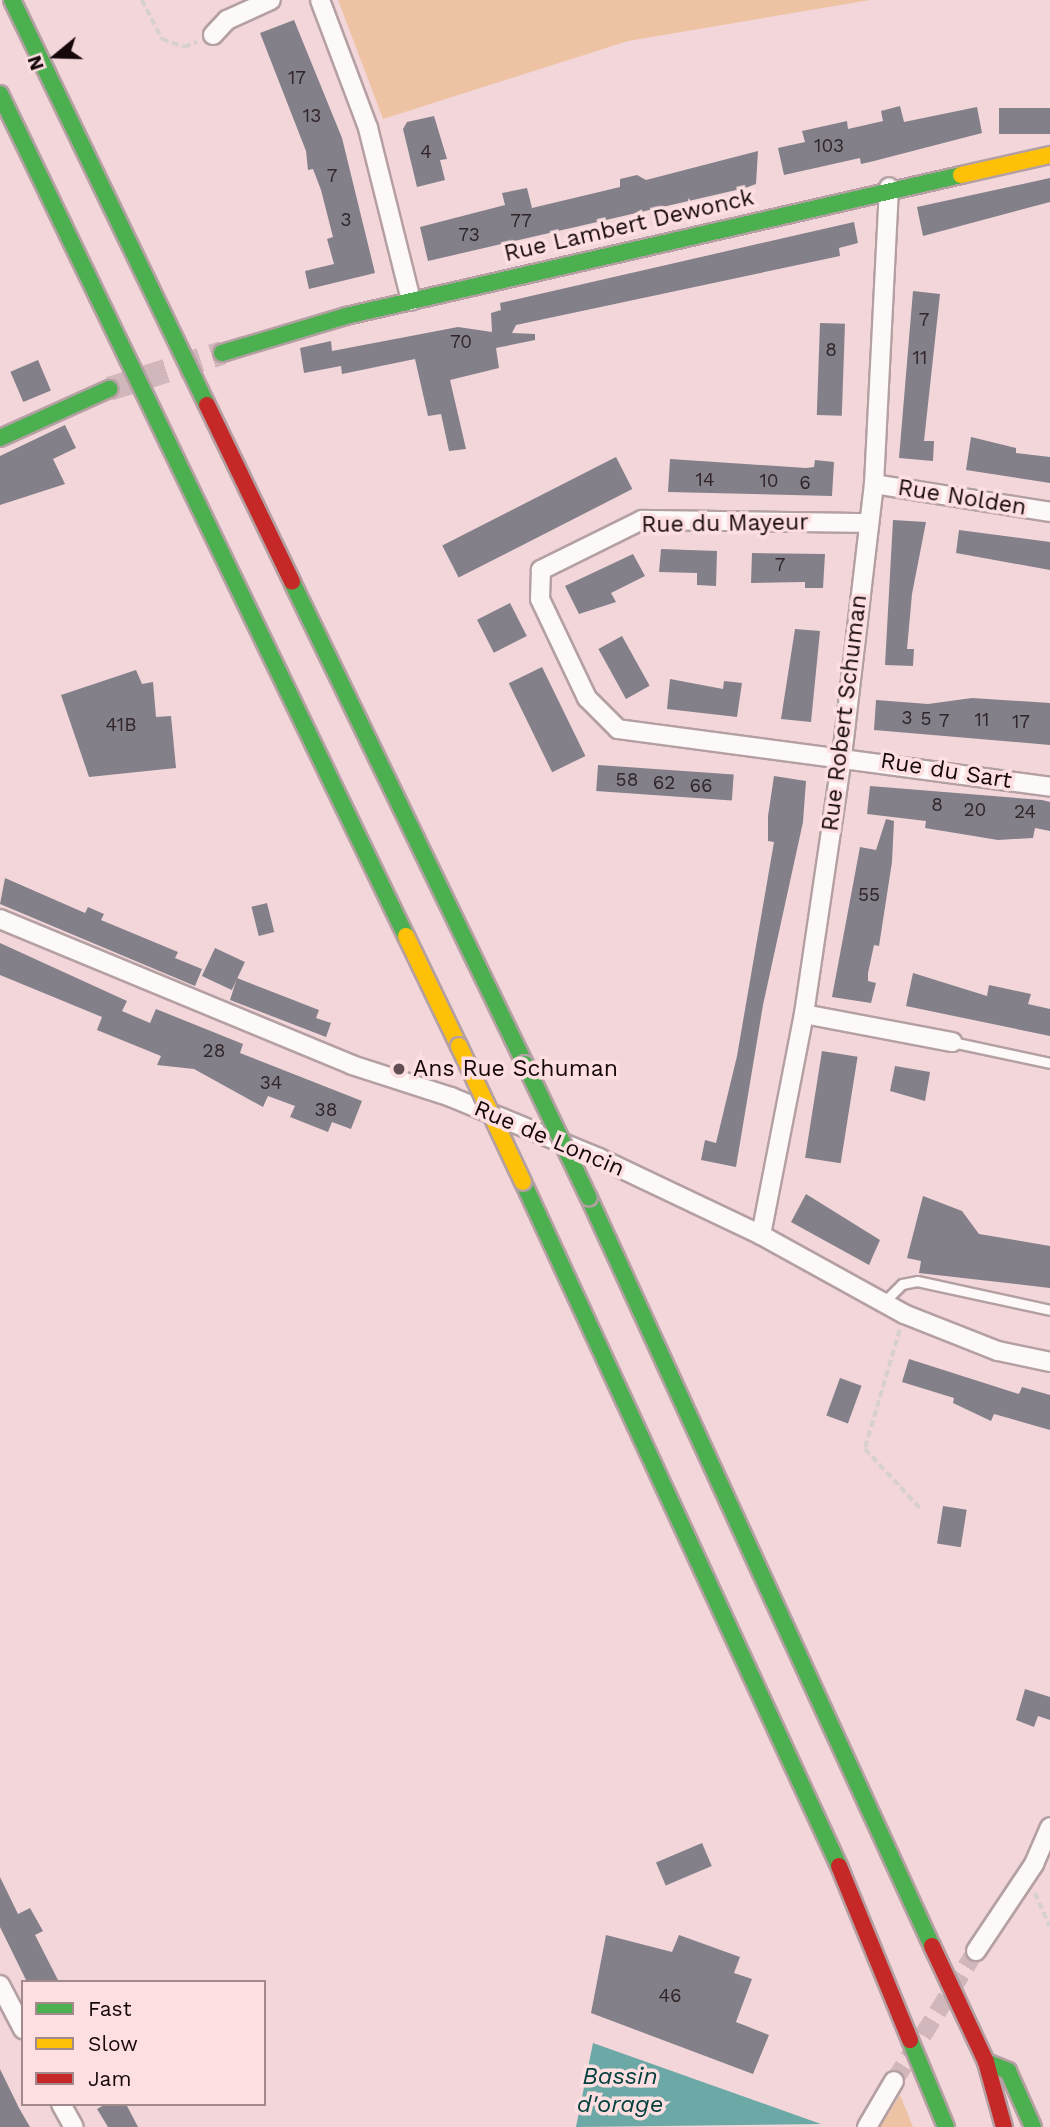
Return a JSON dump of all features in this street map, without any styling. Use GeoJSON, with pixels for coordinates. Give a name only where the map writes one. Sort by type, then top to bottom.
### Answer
{"type":"FeatureCollection","features":[{"type":"Feature","properties":{"kind":"main road"},"geometry":{"type":"LineString","coordinates":[[12,0],[589,1198],[986,2062],[1004,2127]]}},
{"type":"Feature","properties":{"kind":"main road"},"geometry":{"type":"LineString","coordinates":[[0,94],[523,1182],[833,1851],[946,2127]]}},
{"type":"Feature","properties":{"kind":"main road","name":"Rue Lambert Dewonck"},"geometry":{"type":"LineString","coordinates":[[222,353],[411,301],[889,187],[1050,155]]}},
{"type":"Feature","properties":{"kind":"main road"},"geometry":{"type":"LineString","coordinates":[[0,438],[109,389]]}},
{"type":"Feature","properties":{"kind":"main road"},"geometry":{"type":"LineString","coordinates":[[986,2062],[1008,2071],[1034,2127]]}},
{"type":"Feature","properties":{"kind":"street"},"geometry":{"type":"LineString","coordinates":[[213,36],[227,20],[271,0]]}},
{"type":"Feature","properties":{"kind":"street"},"geometry":{"type":"LineString","coordinates":[[320,0],[368,128],[411,301]]}},
{"type":"Feature","properties":{"kind":"street","name":"Rue Robert Schuman"},"geometry":{"type":"LineString","coordinates":[[761,1235],[804,1014],[842,756],[866,523],[874,484],[889,187]]}},
{"type":"Feature","properties":{"kind":"street","name":"Rue Nolden"},"geometry":{"type":"LineString","coordinates":[[874,484],[1050,512]]}},
{"type":"Feature","properties":{"kind":"street","name":"Rue du Mayeur"},"geometry":{"type":"LineString","coordinates":[[842,756],[618,729],[587,698],[540,598],[541,570],[642,520],[866,523]]}},
{"type":"Feature","properties":{"kind":"street","name":"Rue du Sart"},"geometry":{"type":"LineString","coordinates":[[842,756],[1050,787]]}},
{"type":"Feature","properties":{"kind":"street","name":"Rue de Loncin"},"geometry":{"type":"LineString","coordinates":[[0,919],[352,1065],[451,1097],[599,1158],[761,1235],[904,1314],[998,1351],[1050,1362]]}},
{"type":"Feature","properties":{"kind":"street"},"geometry":{"type":"LineString","coordinates":[[804,1014],[952,1042]]}},
{"type":"Feature","properties":{"kind":"street"},"geometry":{"type":"LineString","coordinates":[[976,1951],[1026,1875],[1050,1827]]}},
{"type":"Feature","properties":{"kind":"street"},"geometry":{"type":"LineString","coordinates":[[0,1985],[21,2025]]}},
{"type":"Feature","properties":{"kind":"street"},"geometry":{"type":"LineString","coordinates":[[867,2127],[894,2081]]}},
{"type":"Feature","properties":{"kind":"street"},"geometry":{"type":"LineString","coordinates":[[62,2106],[74,2127]]}},
{"type":"Feature","properties":{"kind":"lane"},"geometry":{"type":"LineString","coordinates":[[952,1042],[1050,1063]]}},
{"type":"Feature","properties":{"kind":"lane"},"geometry":{"type":"LineString","coordinates":[[883,1303],[902,1284],[917,1281],[1050,1310]]}},
{"type":"Feature","properties":{"kind":"path"},"geometry":{"type":"LineString","coordinates":[[142,0],[170,44],[184,47],[213,36]]}},
{"type":"Feature","properties":{"kind":"path"},"geometry":{"type":"LineString","coordinates":[[904,1314],[865,1449],[920,1508]]}},
{"type":"Feature","properties":{"kind":"path"},"geometry":{"type":"LineString","coordinates":[[1026,1875],[1050,1926]]}},
{"type":"Feature","properties":{"kind":"shaded area"},"geometry":{"type":"Polygon","coordinates":[[[338,0],[870,0],[628,41],[383,119],[338,0]]]}},
{"type":"Feature","properties":{"kind":"shaded area"},"geometry":{"type":"Polygon","coordinates":[[[900,2095],[913,2127],[880,2127],[900,2095]]]}},
{"type":"Feature","properties":{"kind":"water","name":"Bassin d'orage"},"geometry":{"type":"Polygon","coordinates":[[[593,2043],[821,2124],[576,2127],[593,2043]]]}},
{"type":"Feature","properties":{"kind":"building"},"geometry":{"type":"Polygon","coordinates":[[[294,20],[342,138],[375,273],[309,289],[305,271],[334,264],[327,239],[333,237],[321,190],[313,169],[308,170],[306,151],[260,33],[294,20]]]}},
{"type":"Feature","properties":{"kind":"building"},"geometry":{"type":"Polygon","coordinates":[[[900,106],[904,122],[977,107],[982,133],[861,164],[860,158],[784,175],[778,148],[805,142],[802,131],[847,121],[848,129],[883,121],[881,111],[900,106]]]}},
{"type":"Feature","properties":{"kind":"building"},"geometry":{"type":"Polygon","coordinates":[[[999,108],[1050,108],[1050,134],[999,134],[999,108]]]}},
{"type":"Feature","properties":{"kind":"building"},"geometry":{"type":"Polygon","coordinates":[[[434,116],[447,159],[440,160],[445,180],[417,187],[403,129],[407,122],[434,116]]]}},
{"type":"Feature","properties":{"kind":"building"},"geometry":{"type":"Polygon","coordinates":[[[758,151],[756,184],[745,188],[428,261],[420,227],[505,205],[502,193],[527,188],[532,208],[620,187],[620,179],[637,175],[646,180],[758,151]]]}},
{"type":"Feature","properties":{"kind":"building"},"geometry":{"type":"Polygon","coordinates":[[[1050,178],[1050,202],[923,236],[917,207],[1050,178]]]}},
{"type":"Feature","properties":{"kind":"building"},"geometry":{"type":"Polygon","coordinates":[[[854,222],[858,243],[839,248],[840,256],[516,325],[512,333],[535,334],[535,340],[496,348],[499,368],[450,380],[466,449],[449,451],[441,414],[428,416],[415,359],[342,374],[341,366],[304,373],[300,348],[331,341],[332,351],[458,327],[492,332],[491,313],[501,310],[500,303],[854,222]]]}},
{"type":"Feature","properties":{"kind":"building"},"geometry":{"type":"Polygon","coordinates":[[[913,291],[940,294],[924,441],[934,441],[933,461],[899,458],[913,291]]]}},
{"type":"Feature","properties":{"kind":"building"},"geometry":{"type":"Polygon","coordinates":[[[820,323],[845,324],[842,416],[817,415],[820,323]]]}},
{"type":"Feature","properties":{"kind":"building"},"geometry":{"type":"Polygon","coordinates":[[[38,360],[51,390],[23,402],[10,372],[38,360]]]}},
{"type":"Feature","properties":{"kind":"building"},"geometry":{"type":"Polygon","coordinates":[[[65,425],[76,448],[53,459],[65,484],[0,505],[0,456],[65,425]]]}},
{"type":"Feature","properties":{"kind":"building"},"geometry":{"type":"Polygon","coordinates":[[[971,437],[1016,448],[1016,453],[1050,457],[1050,483],[966,470],[971,437]]]}},
{"type":"Feature","properties":{"kind":"building"},"geometry":{"type":"Polygon","coordinates":[[[616,457],[632,489],[459,578],[442,546],[616,457]]]}},
{"type":"Feature","properties":{"kind":"building"},"geometry":{"type":"Polygon","coordinates":[[[670,459],[806,468],[814,467],[815,460],[834,462],[832,496],[668,492],[670,459]]]}},
{"type":"Feature","properties":{"kind":"building"},"geometry":{"type":"Polygon","coordinates":[[[893,520],[926,522],[912,594],[907,649],[914,649],[913,666],[885,665],[893,520]]]}},
{"type":"Feature","properties":{"kind":"building"},"geometry":{"type":"Polygon","coordinates":[[[959,530],[1050,542],[1050,570],[956,553],[959,530]]]}},
{"type":"Feature","properties":{"kind":"building"},"geometry":{"type":"Polygon","coordinates":[[[661,549],[717,551],[716,586],[697,585],[697,573],[659,572],[661,549]]]}},
{"type":"Feature","properties":{"kind":"building"},"geometry":{"type":"Polygon","coordinates":[[[752,553],[825,554],[823,588],[805,588],[805,582],[751,583],[752,553]]]}},
{"type":"Feature","properties":{"kind":"building"},"geometry":{"type":"Polygon","coordinates":[[[633,554],[645,576],[611,593],[616,602],[579,614],[565,586],[633,554]]]}},
{"type":"Feature","properties":{"kind":"building"},"geometry":{"type":"Polygon","coordinates":[[[510,603],[527,636],[494,653],[477,620],[510,603]]]}},
{"type":"Feature","properties":{"kind":"building"},"geometry":{"type":"Polygon","coordinates":[[[795,629],[820,631],[811,722],[781,719],[795,629]]]}},
{"type":"Feature","properties":{"kind":"building"},"geometry":{"type":"Polygon","coordinates":[[[622,636],[650,686],[626,699],[598,649],[622,636]]]}},
{"type":"Feature","properties":{"kind":"building"},"geometry":{"type":"Polygon","coordinates":[[[542,667],[585,756],[552,772],[509,683],[542,667]]]}},
{"type":"Feature","properties":{"kind":"building"},"geometry":{"type":"Polygon","coordinates":[[[136,670],[142,684],[153,682],[156,717],[171,716],[176,768],[89,777],[61,695],[136,670]]]}},
{"type":"Feature","properties":{"kind":"building"},"geometry":{"type":"Polygon","coordinates":[[[670,679],[723,689],[724,681],[742,683],[737,717],[667,709],[670,679]]]}},
{"type":"Feature","properties":{"kind":"building"},"geometry":{"type":"Polygon","coordinates":[[[972,698],[1050,703],[1050,745],[874,730],[876,700],[928,704],[972,698]]]}},
{"type":"Feature","properties":{"kind":"building"},"geometry":{"type":"Polygon","coordinates":[[[598,765],[734,774],[732,800],[596,791],[598,765]]]}},
{"type":"Feature","properties":{"kind":"building"},"geometry":{"type":"Polygon","coordinates":[[[774,776],[806,781],[803,822],[763,1005],[736,1167],[701,1160],[705,1140],[716,1143],[737,1056],[774,842],[768,841],[768,816],[774,776]]]}},
{"type":"Feature","properties":{"kind":"building"},"geometry":{"type":"Polygon","coordinates":[[[870,786],[1050,802],[1050,831],[1035,828],[1033,838],[998,840],[925,828],[926,821],[867,814],[870,786]]]}},
{"type":"Feature","properties":{"kind":"building"},"geometry":{"type":"Polygon","coordinates":[[[886,819],[894,821],[892,862],[879,946],[874,945],[868,973],[868,981],[876,983],[871,1003],[832,997],[860,847],[876,850],[886,819]]]}},
{"type":"Feature","properties":{"kind":"building"},"geometry":{"type":"Polygon","coordinates":[[[5,878],[85,913],[88,907],[104,914],[101,920],[178,952],[175,958],[202,969],[195,986],[0,904],[5,878]]]}},
{"type":"Feature","properties":{"kind":"building"},"geometry":{"type":"Polygon","coordinates":[[[267,903],[274,932],[259,936],[251,907],[267,903]]]}},
{"type":"Feature","properties":{"kind":"building"},"geometry":{"type":"Polygon","coordinates":[[[0,943],[127,1001],[122,1011],[150,1023],[156,1009],[243,1044],[240,1053],[362,1101],[351,1129],[332,1122],[328,1132],[290,1117],[295,1106],[268,1096],[263,1107],[194,1069],[157,1065],[161,1056],[97,1030],[102,1017],[0,975],[0,943]]]}},
{"type":"Feature","properties":{"kind":"building"},"geometry":{"type":"Polygon","coordinates":[[[215,948],[245,962],[232,990],[202,976],[215,948]]]}},
{"type":"Feature","properties":{"kind":"building"},"geometry":{"type":"Polygon","coordinates":[[[913,973],[987,996],[989,985],[1031,994],[1028,1004],[1050,1009],[1050,1036],[906,1006],[913,973]]]}},
{"type":"Feature","properties":{"kind":"building"},"geometry":{"type":"Polygon","coordinates":[[[237,978],[319,1010],[316,1018],[331,1023],[326,1037],[230,1000],[237,978]]]}},
{"type":"Feature","properties":{"kind":"building"},"geometry":{"type":"Polygon","coordinates":[[[822,1051],[858,1057],[841,1163],[805,1158],[822,1051]]]}},
{"type":"Feature","properties":{"kind":"building"},"geometry":{"type":"Polygon","coordinates":[[[895,1066],[930,1072],[925,1101],[890,1091],[895,1066]]]}},
{"type":"Feature","properties":{"kind":"building"},"geometry":{"type":"Polygon","coordinates":[[[806,1194],[880,1240],[869,1265],[791,1222],[806,1194]]]}},
{"type":"Feature","properties":{"kind":"building"},"geometry":{"type":"Polygon","coordinates":[[[923,1196],[962,1211],[979,1234],[1050,1246],[1050,1288],[919,1273],[921,1261],[907,1258],[923,1196]]]}},
{"type":"Feature","properties":{"kind":"building"},"geometry":{"type":"Polygon","coordinates":[[[909,1359],[1019,1394],[1022,1387],[1050,1395],[1050,1430],[994,1414],[991,1421],[953,1403],[954,1398],[902,1382],[909,1359]]]}},
{"type":"Feature","properties":{"kind":"building"},"geometry":{"type":"Polygon","coordinates":[[[840,1378],[862,1386],[848,1423],[826,1416],[840,1378]]]}},
{"type":"Feature","properties":{"kind":"building"},"geometry":{"type":"Polygon","coordinates":[[[943,1506],[967,1510],[961,1547],[937,1544],[943,1506]]]}},
{"type":"Feature","properties":{"kind":"building"},"geometry":{"type":"Polygon","coordinates":[[[1025,1689],[1050,1697],[1050,1720],[1038,1716],[1034,1727],[1016,1720],[1025,1689]]]}},
{"type":"Feature","properties":{"kind":"building"},"geometry":{"type":"Polygon","coordinates":[[[702,1843],[712,1866],[666,1886],[656,1863],[702,1843]]]}},
{"type":"Feature","properties":{"kind":"building"},"geometry":{"type":"Polygon","coordinates":[[[0,1877],[18,1914],[30,1908],[43,1931],[35,1935],[58,1980],[26,1980],[0,1927],[0,1877]]]}},
{"type":"Feature","properties":{"kind":"building"},"geometry":{"type":"Polygon","coordinates":[[[606,1935],[672,1952],[679,1935],[740,1957],[734,1973],[752,1979],[736,2022],[769,2035],[753,2074],[591,2013],[606,1935]]]}},
{"type":"Feature","properties":{"kind":"building"},"geometry":{"type":"Polygon","coordinates":[[[0,2069],[19,2108],[30,2127],[0,2127],[0,2069]]]}},
{"type":"Feature","properties":{"kind":"building"},"geometry":{"type":"Polygon","coordinates":[[[102,2106],[127,2106],[138,2127],[108,2127],[97,2109],[102,2106]]]}},
{"type":"Feature","properties":{"kind":"tunnel"},"geometry":{"type":"LineString","coordinates":[[109,389],[222,353]]}},
{"type":"Feature","properties":{"kind":"tunnel"},"geometry":{"type":"LineString","coordinates":[[894,2081],[976,1951]]}},
{"type":"Feature","properties":{"kind":"traffic: fast"},"geometry":{"type":"LineString","coordinates":[[12,0],[207,405]]}},
{"type":"Feature","properties":{"kind":"traffic: fast"},"geometry":{"type":"LineString","coordinates":[[0,94],[406,936]]}},
{"type":"Feature","properties":{"kind":"traffic: fast"},"geometry":{"type":"LineString","coordinates":[[222,353],[346,316],[961,175]]}},
{"type":"Feature","properties":{"kind":"traffic: fast"},"geometry":{"type":"LineString","coordinates":[[0,438],[109,389]]}},
{"type":"Feature","properties":{"kind":"traffic: fast"},"geometry":{"type":"LineString","coordinates":[[292,582],[525,1064]]}},
{"type":"Feature","properties":{"kind":"traffic: fast"},"geometry":{"type":"LineString","coordinates":[[525,1064],[589,1198]]}},
{"type":"Feature","properties":{"kind":"traffic: fast"},"geometry":{"type":"LineString","coordinates":[[523,1182],[839,1866]]}},
{"type":"Feature","properties":{"kind":"traffic: fast"},"geometry":{"type":"LineString","coordinates":[[589,1198],[932,1946]]}},
{"type":"Feature","properties":{"kind":"traffic: fast"},"geometry":{"type":"LineString","coordinates":[[910,2040],[946,2127]]}},
{"type":"Feature","properties":{"kind":"traffic: fast"},"geometry":{"type":"LineString","coordinates":[[986,2062],[1008,2071],[1033,2127]]}},
{"type":"Feature","properties":{"kind":"traffic: slow"},"geometry":{"type":"LineString","coordinates":[[961,175],[1050,155]]}},
{"type":"Feature","properties":{"kind":"traffic: slow"},"geometry":{"type":"LineString","coordinates":[[406,936],[459,1046]]}},
{"type":"Feature","properties":{"kind":"traffic: slow"},"geometry":{"type":"LineString","coordinates":[[459,1046],[523,1182]]}},
{"type":"Feature","properties":{"kind":"traffic: jam"},"geometry":{"type":"LineString","coordinates":[[207,405],[292,582]]}},
{"type":"Feature","properties":{"kind":"traffic: jam"},"geometry":{"type":"LineString","coordinates":[[839,1866],[910,2040]]}},
{"type":"Feature","properties":{"kind":"traffic: jam"},"geometry":{"type":"LineString","coordinates":[[932,1946],[986,2062],[1004,2127]]}},
{"type":"Feature","properties":{"kind":"place","name":"Ans Rue Schuman"},"geometry":{"type":"Point","coordinates":[399,1069]}}]}
